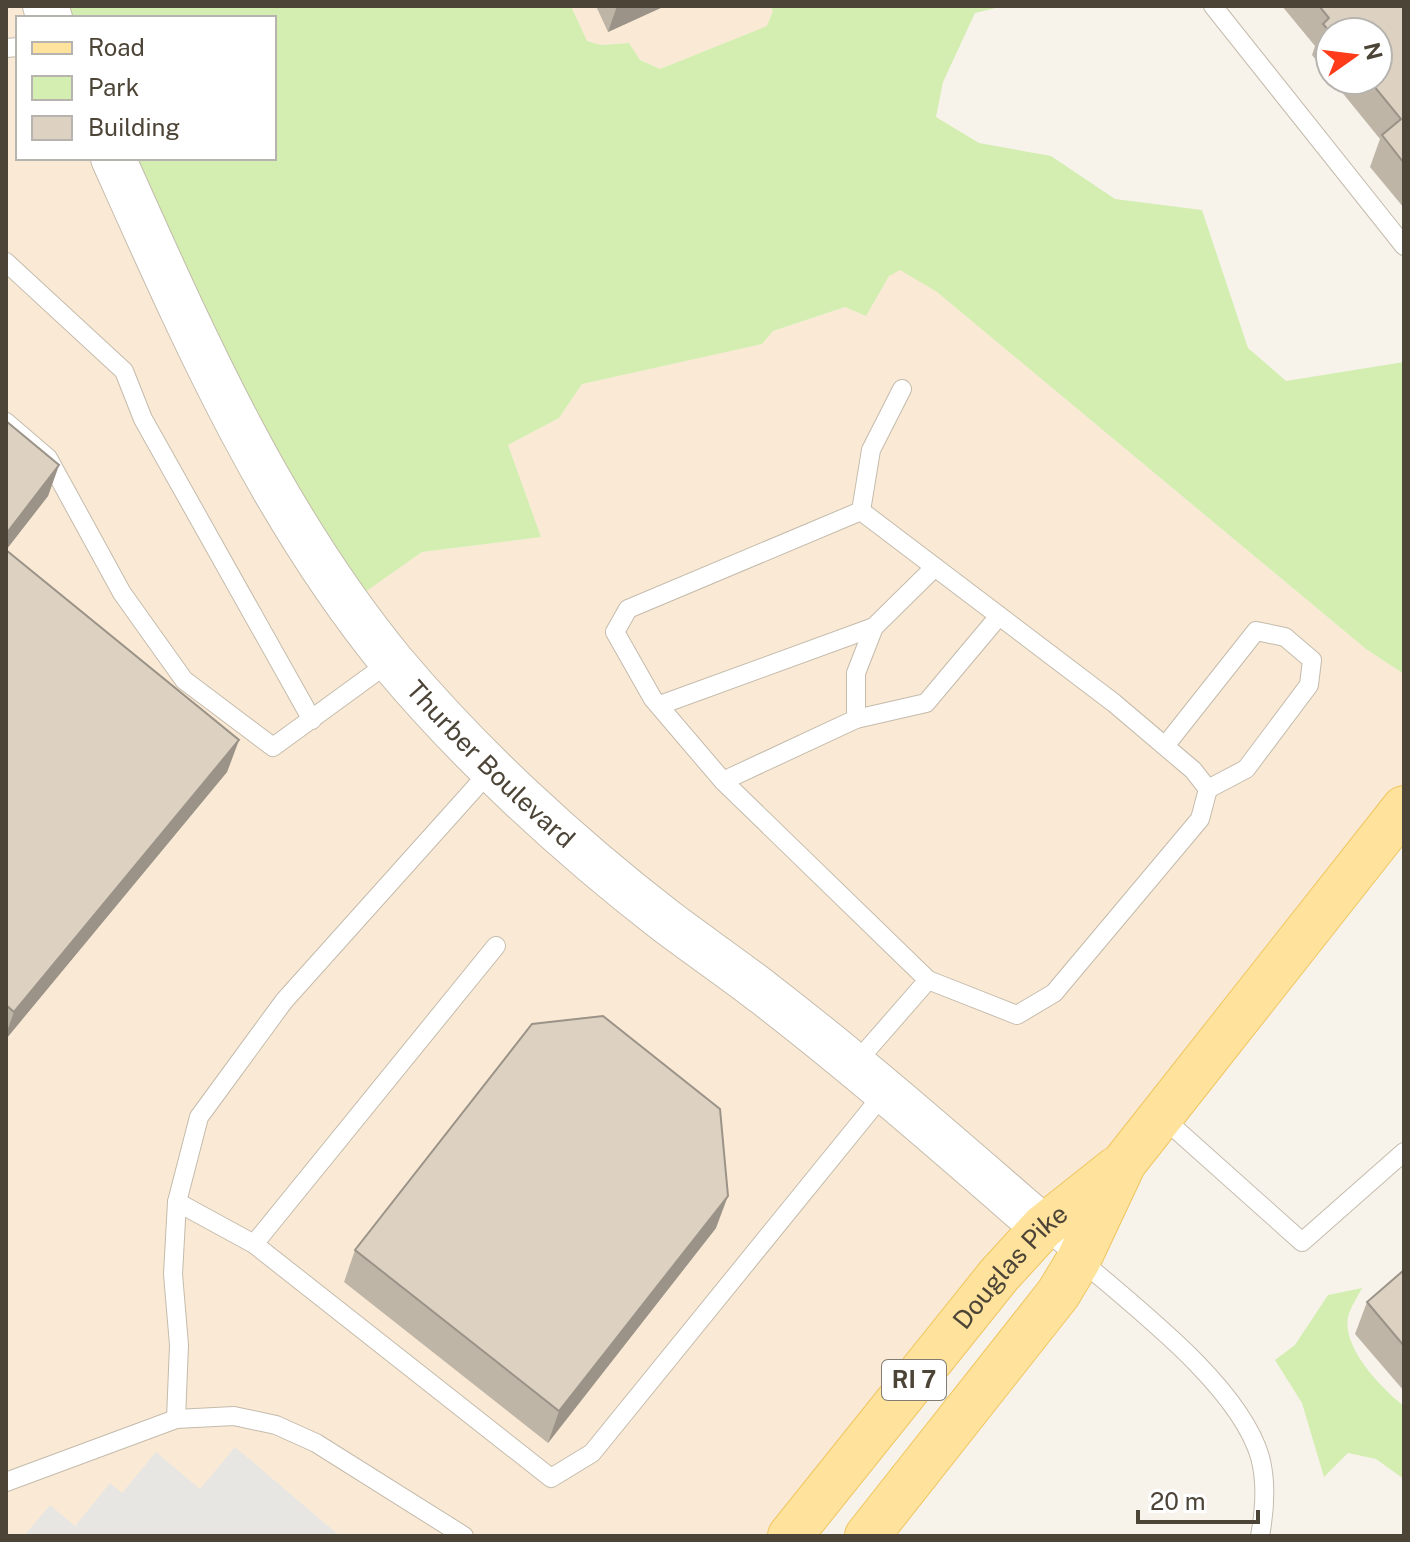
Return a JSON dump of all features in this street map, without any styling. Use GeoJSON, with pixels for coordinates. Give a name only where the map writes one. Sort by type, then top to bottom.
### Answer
{"type":"FeatureCollection","features":[{"type":"Feature","properties":{"kind":"main road","name":"Douglas Pike"},"geometry":{"type":"LineString","coordinates":[[867,1536],[1034,1327],[1078,1261],[1124,1163],[1404,808]]}},
{"type":"Feature","properties":{"kind":"main road","name":"Douglas Pike"},"geometry":{"type":"LineString","coordinates":[[790,1536],[999,1275],[1043,1227],[1124,1163]]}},
{"type":"Feature","properties":{"kind":"street","name":"Thurber Boulevard"},"geometry":{"type":"LineString","coordinates":[[114,160],[211,376],[284,509],[392,661],[491,770],[664,919],[766,994],[1043,1227]]}},
{"type":"Feature","properties":{"kind":"lane"},"geometry":{"type":"LineString","coordinates":[[1213,6],[1404,246]]}},
{"type":"Feature","properties":{"kind":"lane"},"geometry":{"type":"LineString","coordinates":[[6,262],[124,371],[143,419],[312,720]]}},
{"type":"Feature","properties":{"kind":"lane"},"geometry":{"type":"LineString","coordinates":[[861,511],[871,450],[902,389]]}},
{"type":"Feature","properties":{"kind":"lane"},"geometry":{"type":"LineString","coordinates":[[6,422],[48,458],[122,593],[184,680],[273,747],[392,661]]}},
{"type":"Feature","properties":{"kind":"lane"},"geometry":{"type":"LineString","coordinates":[[861,511],[1114,703],[1165,746],[1208,789]]}},
{"type":"Feature","properties":{"kind":"lane"},"geometry":{"type":"LineString","coordinates":[[861,511],[628,609],[615,632],[660,705],[723,781],[928,980],[1017,1015],[1054,993],[1200,819],[1208,789],[1246,769],[1309,685],[1312,660],[1285,637],[1256,631],[1165,746]]}},
{"type":"Feature","properties":{"kind":"lane"},"geometry":{"type":"LineString","coordinates":[[856,719],[856,673],[874,627],[935,567]]}},
{"type":"Feature","properties":{"kind":"lane"},"geometry":{"type":"LineString","coordinates":[[723,781],[856,719],[926,703],[999,616]]}},
{"type":"Feature","properties":{"kind":"lane"},"geometry":{"type":"LineString","coordinates":[[660,705],[874,627]]}},
{"type":"Feature","properties":{"kind":"lane"},"geometry":{"type":"LineString","coordinates":[[176,1419],[179,1345],[173,1274],[177,1202],[199,1117],[275,1012],[491,770]]}},
{"type":"Feature","properties":{"kind":"lane"},"geometry":{"type":"LineString","coordinates":[[254,1244],[496,946]]}},
{"type":"Feature","properties":{"kind":"lane"},"geometry":{"type":"LineString","coordinates":[[177,1202],[254,1244],[551,1478],[592,1453],[869,1079],[928,980]]}},
{"type":"Feature","properties":{"kind":"lane"},"geometry":{"type":"LineString","coordinates":[[1161,1116],[1302,1242],[1404,1152]]}},
{"type":"Feature","properties":{"kind":"lane"},"geometry":{"type":"LineString","coordinates":[[1043,1227],[1185,1352],[1233,1406],[1249,1432],[1264,1478],[1260,1536]]}},
{"type":"Feature","properties":{"kind":"lane"},"geometry":{"type":"LineString","coordinates":[[6,1482],[176,1419],[234,1416],[295,1433],[348,1461],[464,1536]]}},
{"type":"Feature","properties":{"kind":"shaded area"},"geometry":{"type":"Polygon","coordinates":[[[6,6],[50,6],[55,16],[16,16],[16,160],[119,160],[354,599],[422,552],[541,537],[508,445],[559,418],[582,384],[761,344],[773,331],[845,307],[866,316],[889,276],[900,269],[937,292],[1366,649],[1404,674],[1404,814],[1078,1217],[784,1536],[6,1536],[6,6]]]}},
{"type":"Feature","properties":{"kind":"shaded area"},"geometry":{"type":"Polygon","coordinates":[[[571,6],[770,6],[773,11],[768,26],[660,69],[640,60],[629,43],[601,45],[587,41],[571,6]]]}},
{"type":"Feature","properties":{"kind":"shaded area"},"geometry":{"type":"Polygon","coordinates":[[[235,1447],[340,1536],[24,1536],[50,1505],[75,1526],[110,1483],[122,1493],[156,1452],[200,1489],[235,1447]]]}},
{"type":"Feature","properties":{"kind":"green space"},"geometry":{"type":"Polygon","coordinates":[[[50,6],[571,6],[587,41],[601,45],[629,43],[640,60],[660,69],[767,26],[773,11],[770,6],[1004,6],[975,13],[943,82],[936,117],[979,143],[1051,156],[1115,199],[1202,210],[1248,348],[1286,381],[1404,362],[1404,674],[1366,649],[937,292],[900,270],[889,276],[866,316],[845,307],[773,331],[762,344],[582,384],[559,418],[508,445],[541,537],[422,552],[355,599],[119,160],[276,160],[276,16],[55,16],[50,6]]]}},
{"type":"Feature","properties":{"kind":"green space"},"geometry":{"type":"Polygon","coordinates":[[[1362,1288],[1349,1313],[1348,1329],[1351,1342],[1366,1367],[1404,1406],[1404,1479],[1376,1459],[1348,1453],[1324,1477],[1302,1403],[1275,1360],[1295,1345],[1328,1295],[1362,1288]]]}},
{"type":"Feature","properties":{"kind":"building"},"geometry":{"type":"Polygon","coordinates":[[[1319,6],[1404,6],[1404,163],[1382,135],[1401,119],[1382,96],[1394,96],[1394,16],[1327,16],[1319,6]]]}},
{"type":"Feature","properties":{"kind":"building"},"geometry":{"type":"Polygon","coordinates":[[[6,421],[59,465],[6,534],[6,421]]]}},
{"type":"Feature","properties":{"kind":"building"},"geometry":{"type":"Polygon","coordinates":[[[6,550],[239,740],[14,1012],[6,1005],[6,550]]]}},
{"type":"Feature","properties":{"kind":"building"},"geometry":{"type":"Polygon","coordinates":[[[603,1016],[720,1109],[728,1196],[559,1411],[355,1250],[532,1024],[603,1016]]]}},
{"type":"Feature","properties":{"kind":"building"},"geometry":{"type":"Polygon","coordinates":[[[1404,1270],[1404,1346],[1367,1302],[1404,1270]]]}}]}
